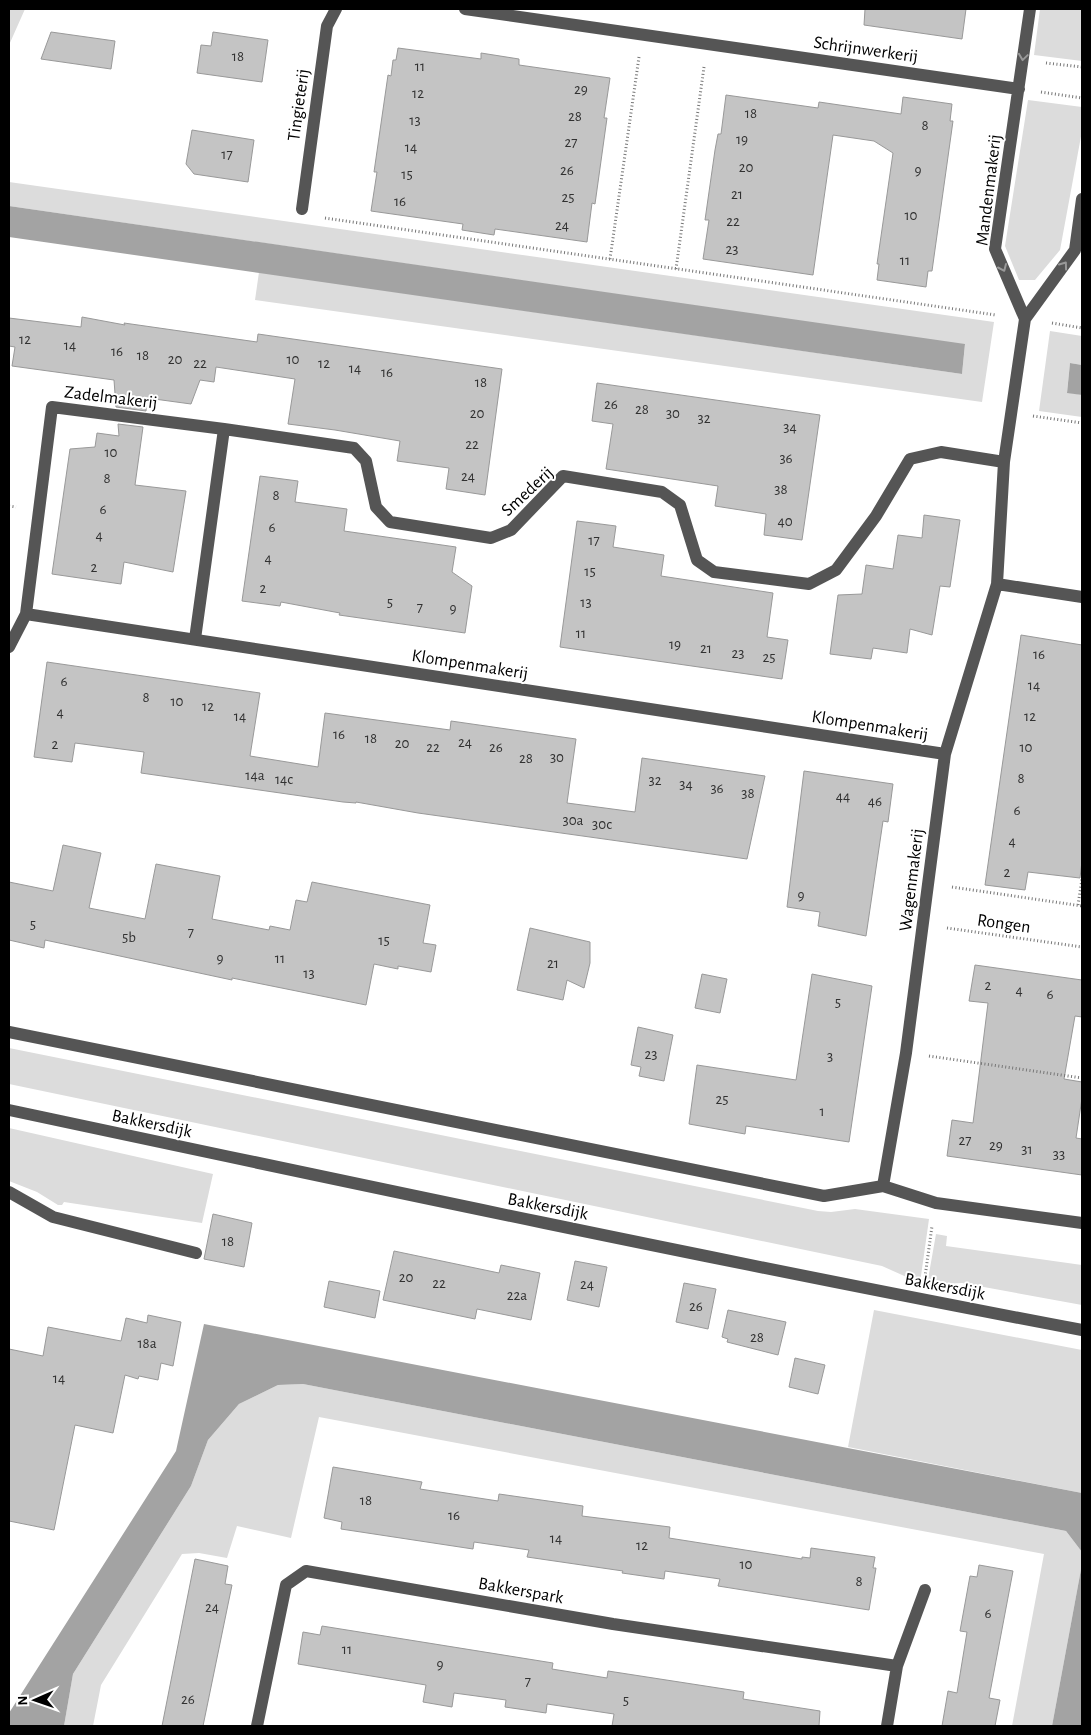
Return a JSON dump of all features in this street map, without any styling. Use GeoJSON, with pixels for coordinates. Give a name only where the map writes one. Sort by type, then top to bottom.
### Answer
{"type":"FeatureCollection","features":[{"type":"Feature","properties":{"kind":"street","name":"Tingieterij"},"geometry":{"type":"LineString","coordinates":[[302,208],[327,26],[336,9]]}},
{"type":"Feature","properties":{"kind":"street","name":"Schrijnwerkerij"},"geometry":{"type":"LineString","coordinates":[[465,9],[1019,89]]}},
{"type":"Feature","properties":{"kind":"street","name":"Mandenmakerij"},"geometry":{"type":"LineString","coordinates":[[1025,319],[995,249],[1030,9]]}},
{"type":"Feature","properties":{"kind":"street"},"geometry":{"type":"LineString","coordinates":[[1004,462],[1025,319],[1075,250],[1082,199]]}},
{"type":"Feature","properties":{"kind":"street","name":"Zadelmakerij"},"geometry":{"type":"LineString","coordinates":[[26,614],[52,407],[224,429]]}},
{"type":"Feature","properties":{"kind":"street"},"geometry":{"type":"LineString","coordinates":[[195,639],[224,429]]}},
{"type":"Feature","properties":{"kind":"street","name":"Smederij"},"geometry":{"type":"LineString","coordinates":[[224,429],[354,448],[366,461],[376,507],[390,522],[491,538],[511,530],[563,476],[662,492],[680,505],[696,560],[714,572],[809,584],[836,570],[876,516],[910,459],[941,452],[1004,462]]}},
{"type":"Feature","properties":{"kind":"street","name":"Wagenmakerij"},"geometry":{"type":"LineString","coordinates":[[883,1186],[906,1053],[945,754],[997,584],[1004,462]]}},
{"type":"Feature","properties":{"kind":"street"},"geometry":{"type":"LineString","coordinates":[[997,584],[1082,597]]}},
{"type":"Feature","properties":{"kind":"street"},"geometry":{"type":"LineString","coordinates":[[9,647],[26,614]]}},
{"type":"Feature","properties":{"kind":"street","name":"Klompenmakerij"},"geometry":{"type":"LineString","coordinates":[[26,614],[945,754]]}},
{"type":"Feature","properties":{"kind":"street"},"geometry":{"type":"LineString","coordinates":[[9,1032],[824,1196],[883,1186],[936,1203],[1082,1222]]}},
{"type":"Feature","properties":{"kind":"street","name":"Bakkersdijk"},"geometry":{"type":"LineString","coordinates":[[9,1110],[509,1216],[1082,1330]]}},
{"type":"Feature","properties":{"kind":"street"},"geometry":{"type":"LineString","coordinates":[[9,1192],[52,1217],[196,1253]]}},
{"type":"Feature","properties":{"kind":"street","name":"Bakkerspark"},"geometry":{"type":"LineString","coordinates":[[257,1726],[286,1585],[306,1571],[613,1624],[897,1666]]}},
{"type":"Feature","properties":{"kind":"street"},"geometry":{"type":"LineString","coordinates":[[887,1726],[897,1666],[925,1590]]}},
{"type":"Feature","properties":{"kind":"path"},"geometry":{"type":"LineString","coordinates":[[610,259],[643,34]]}},
{"type":"Feature","properties":{"kind":"path"},"geometry":{"type":"LineString","coordinates":[[676,269],[707,44]]}},
{"type":"Feature","properties":{"kind":"path"},"geometry":{"type":"LineString","coordinates":[[1023,60],[1082,67]]}},
{"type":"Feature","properties":{"kind":"path"},"geometry":{"type":"LineString","coordinates":[[1019,89],[1082,98]]}},
{"type":"Feature","properties":{"kind":"path"},"geometry":{"type":"LineString","coordinates":[[302,208],[310,216],[1082,328]]}},
{"type":"Feature","properties":{"kind":"path"},"geometry":{"type":"LineString","coordinates":[[1010,413],[1082,423]]}},
{"type":"Feature","properties":{"kind":"path"},"geometry":{"type":"LineString","coordinates":[[928,884],[1080,906],[1082,879]]}},
{"type":"Feature","properties":{"kind":"path","name":"Rongen"},"geometry":{"type":"LineString","coordinates":[[923,925],[1082,947]]}},
{"type":"Feature","properties":{"kind":"path"},"geometry":{"type":"LineString","coordinates":[[906,1053],[1082,1078]]}},
{"type":"Feature","properties":{"kind":"path"},"geometry":{"type":"LineString","coordinates":[[924,1280],[930,1241]]}},
{"type":"Feature","properties":{"kind":"shaded area"},"geometry":{"type":"Polygon","coordinates":[[[9,9],[25,9],[9,45],[9,9]]]}},
{"type":"Feature","properties":{"kind":"shaded area"},"geometry":{"type":"Polygon","coordinates":[[[1040,9],[1082,9],[1082,61],[1034,55],[1040,9]]]}},
{"type":"Feature","properties":{"kind":"shaded area"},"geometry":{"type":"Polygon","coordinates":[[[1028,100],[1082,107],[1082,131],[1060,250],[1035,280],[1019,280],[1005,246],[1028,100]]]}},
{"type":"Feature","properties":{"kind":"shaded area"},"geometry":{"type":"Polygon","coordinates":[[[9,182],[994,322],[982,402],[255,300],[259,272],[962,374],[965,345],[9,206],[9,182]]]}},
{"type":"Feature","properties":{"kind":"shaded area"},"geometry":{"type":"Polygon","coordinates":[[[9,206],[965,344],[962,374],[9,237],[9,206]]]}},
{"type":"Feature","properties":{"kind":"shaded area"},"geometry":{"type":"Polygon","coordinates":[[[1050,331],[1082,336],[1082,365],[1070,363],[1067,392],[1082,395],[1082,417],[1039,411],[1050,331]]]}},
{"type":"Feature","properties":{"kind":"shaded area"},"geometry":{"type":"Polygon","coordinates":[[[1070,363],[1082,365],[1082,395],[1067,393],[1070,363]]]}},
{"type":"Feature","properties":{"kind":"shaded area"},"geometry":{"type":"Polygon","coordinates":[[[9,1048],[818,1211],[831,1212],[855,1209],[929,1219],[920,1283],[882,1266],[9,1084],[9,1048]]]}},
{"type":"Feature","properties":{"kind":"shaded area"},"geometry":{"type":"Polygon","coordinates":[[[9,1128],[213,1174],[202,1223],[64,1202],[62,1205],[58,1205],[37,1192],[9,1181],[9,1128]]]}},
{"type":"Feature","properties":{"kind":"shaded area"},"geometry":{"type":"Polygon","coordinates":[[[936,1234],[947,1236],[946,1246],[1082,1265],[1082,1305],[962,1283],[927,1285],[936,1234]]]}},
{"type":"Feature","properties":{"kind":"shaded area"},"geometry":{"type":"Polygon","coordinates":[[[874,1310],[1082,1350],[1082,1493],[848,1447],[874,1310]]]}},
{"type":"Feature","properties":{"kind":"shaded area"},"geometry":{"type":"Polygon","coordinates":[[[204,1324],[1082,1493],[1082,1552],[1066,1531],[303,1384],[278,1385],[239,1404],[208,1440],[191,1486],[73,1674],[64,1726],[9,1726],[9,1713],[176,1451],[204,1324]]]}},
{"type":"Feature","properties":{"kind":"shaded area"},"geometry":{"type":"Polygon","coordinates":[[[303,1384],[1066,1531],[1082,1552],[1082,1564],[1052,1726],[1012,1726],[1044,1554],[319,1417],[291,1538],[237,1526],[227,1558],[199,1553],[182,1554],[101,1685],[93,1726],[64,1726],[73,1674],[191,1486],[208,1440],[239,1404],[278,1385],[303,1384]]]}},
{"type":"Feature","properties":{"kind":"shaded area"},"geometry":{"type":"Polygon","coordinates":[[[1082,1564],[1082,1726],[1052,1726],[1082,1564]]]}},
{"type":"Feature","properties":{"kind":"building"},"geometry":{"type":"Polygon","coordinates":[[[865,9],[966,9],[962,39],[864,25],[865,9]]]}},
{"type":"Feature","properties":{"kind":"building"},"geometry":{"type":"Polygon","coordinates":[[[51,32],[115,41],[111,69],[41,59],[51,32]]]}},
{"type":"Feature","properties":{"kind":"building"},"geometry":{"type":"Polygon","coordinates":[[[213,32],[268,40],[262,82],[197,73],[201,45],[211,46],[213,32]]]}},
{"type":"Feature","properties":{"kind":"building"},"geometry":{"type":"Polygon","coordinates":[[[398,48],[481,59],[481,53],[519,59],[519,65],[610,78],[604,118],[607,118],[595,204],[592,203],[587,242],[495,229],[494,235],[462,230],[463,224],[371,211],[377,172],[374,172],[388,75],[391,76],[393,60],[396,60],[398,48]]]}},
{"type":"Feature","properties":{"kind":"building"},"geometry":{"type":"Polygon","coordinates":[[[726,95],[818,108],[819,102],[901,114],[903,97],[952,104],[950,121],[953,121],[932,271],[928,271],[926,287],[877,280],[879,264],[877,264],[893,153],[874,141],[833,135],[813,275],[703,259],[709,220],[705,220],[715,150],[718,134],[721,134],[726,95]]]}},
{"type":"Feature","properties":{"kind":"building"},"geometry":{"type":"Polygon","coordinates":[[[192,130],[254,140],[248,182],[194,174],[186,164],[192,130]]]}},
{"type":"Feature","properties":{"kind":"building"},"geometry":{"type":"Polygon","coordinates":[[[82,317],[125,325],[124,323],[257,342],[258,334],[502,369],[485,495],[446,489],[449,468],[397,461],[400,441],[288,424],[295,379],[216,367],[214,382],[200,380],[191,404],[147,398],[146,411],[116,407],[114,380],[12,366],[15,347],[9,346],[9,318],[81,327],[82,317]]]}},
{"type":"Feature","properties":{"kind":"building"},"geometry":{"type":"Polygon","coordinates":[[[597,383],[820,415],[802,540],[764,535],[766,514],[715,506],[718,486],[606,469],[613,424],[592,421],[597,383]]]}},
{"type":"Feature","properties":{"kind":"building"},"geometry":{"type":"Polygon","coordinates":[[[118,424],[143,427],[135,485],[186,491],[173,572],[124,562],[121,584],[52,574],[70,449],[95,447],[97,433],[119,436],[118,424]]]}},
{"type":"Feature","properties":{"kind":"building"},"geometry":{"type":"Polygon","coordinates":[[[260,476],[298,481],[295,502],[347,509],[344,531],[456,547],[452,572],[472,586],[465,633],[339,615],[340,613],[281,602],[280,606],[242,601],[260,476]]]}},
{"type":"Feature","properties":{"kind":"building"},"geometry":{"type":"Polygon","coordinates":[[[924,515],[960,520],[950,587],[940,586],[932,635],[910,629],[907,653],[873,648],[871,659],[830,654],[838,595],[862,594],[866,565],[893,569],[898,535],[922,538],[924,515]]]}},
{"type":"Feature","properties":{"kind":"building"},"geometry":{"type":"Polygon","coordinates":[[[577,521],[616,526],[613,547],[664,555],[661,576],[773,593],[767,637],[788,640],[782,679],[560,647],[577,521]]]}},
{"type":"Feature","properties":{"kind":"building"},"geometry":{"type":"Polygon","coordinates":[[[1021,635],[1082,645],[1082,861],[1080,878],[1028,872],[1025,890],[985,885],[1021,635]]]}},
{"type":"Feature","properties":{"kind":"building"},"geometry":{"type":"Polygon","coordinates":[[[47,662],[260,693],[250,756],[318,767],[325,713],[450,730],[451,721],[576,739],[567,803],[635,812],[642,758],[765,776],[747,859],[141,773],[144,752],[75,743],[72,762],[34,757],[47,662]]]}},
{"type":"Feature","properties":{"kind":"building"},"geometry":{"type":"Polygon","coordinates":[[[804,771],[893,784],[888,822],[883,821],[866,936],[818,926],[820,912],[787,907],[804,771]]]}},
{"type":"Feature","properties":{"kind":"building"},"geometry":{"type":"Polygon","coordinates":[[[63,845],[101,853],[89,908],[145,919],[156,864],[220,876],[212,919],[269,930],[270,926],[290,930],[296,900],[307,902],[312,882],[430,905],[423,943],[436,945],[431,972],[398,966],[398,969],[374,964],[366,1005],[232,978],[232,980],[45,940],[44,948],[9,940],[9,882],[53,891],[63,845]]]}},
{"type":"Feature","properties":{"kind":"building"},"geometry":{"type":"Polygon","coordinates":[[[530,928],[590,942],[590,963],[584,988],[567,980],[563,1000],[517,990],[530,928]]]}},
{"type":"Feature","properties":{"kind":"building"},"geometry":{"type":"Polygon","coordinates":[[[975,965],[1082,980],[1082,1017],[1075,1016],[1064,1079],[1082,1082],[1082,1098],[1076,1138],[1082,1139],[1082,1175],[947,1156],[952,1120],[973,1123],[988,1003],[969,1001],[975,965]]]}},
{"type":"Feature","properties":{"kind":"building"},"geometry":{"type":"Polygon","coordinates":[[[702,974],[727,979],[720,1013],[695,1008],[702,974]]]}},
{"type":"Feature","properties":{"kind":"building"},"geometry":{"type":"Polygon","coordinates":[[[812,974],[872,986],[849,1142],[746,1126],[745,1134],[689,1124],[697,1065],[796,1080],[812,974]]]}},
{"type":"Feature","properties":{"kind":"building"},"geometry":{"type":"Polygon","coordinates":[[[638,1027],[673,1035],[664,1081],[639,1076],[641,1067],[631,1065],[638,1027]]]}},
{"type":"Feature","properties":{"kind":"building"},"geometry":{"type":"Polygon","coordinates":[[[213,1214],[252,1223],[244,1267],[204,1259],[213,1214]]]}},
{"type":"Feature","properties":{"kind":"building"},"geometry":{"type":"Polygon","coordinates":[[[394,1251],[499,1273],[501,1265],[540,1273],[531,1320],[477,1309],[475,1319],[383,1300],[394,1251]]]}},
{"type":"Feature","properties":{"kind":"building"},"geometry":{"type":"Polygon","coordinates":[[[575,1261],[607,1267],[599,1307],[567,1300],[575,1261]]]}},
{"type":"Feature","properties":{"kind":"building"},"geometry":{"type":"Polygon","coordinates":[[[329,1281],[380,1291],[375,1318],[324,1307],[329,1281]]]}},
{"type":"Feature","properties":{"kind":"building"},"geometry":{"type":"Polygon","coordinates":[[[684,1283],[716,1289],[708,1329],[676,1322],[684,1283]]]}},
{"type":"Feature","properties":{"kind":"building"},"geometry":{"type":"Polygon","coordinates":[[[728,1310],[786,1322],[778,1355],[727,1342],[728,1339],[722,1337],[728,1310]]]}},
{"type":"Feature","properties":{"kind":"building"},"geometry":{"type":"Polygon","coordinates":[[[148,1315],[181,1322],[173,1366],[161,1363],[158,1380],[139,1376],[138,1379],[125,1375],[113,1433],[75,1425],[54,1530],[9,1521],[9,1349],[43,1356],[48,1327],[121,1341],[126,1318],[147,1323],[148,1315]]]}},
{"type":"Feature","properties":{"kind":"building"},"geometry":{"type":"Polygon","coordinates":[[[795,1358],[825,1365],[818,1394],[789,1387],[795,1358]]]}},
{"type":"Feature","properties":{"kind":"building"},"geometry":{"type":"Polygon","coordinates":[[[333,1467],[422,1482],[420,1489],[498,1501],[499,1494],[583,1506],[582,1516],[670,1527],[669,1538],[802,1559],[802,1557],[810,1558],[811,1548],[875,1557],[873,1568],[876,1568],[869,1610],[718,1586],[720,1579],[665,1571],[664,1579],[527,1557],[529,1550],[474,1542],[473,1549],[341,1529],[342,1522],[324,1518],[333,1467]]]}},
{"type":"Feature","properties":{"kind":"building"},"geometry":{"type":"Polygon","coordinates":[[[195,1559],[228,1566],[225,1584],[232,1585],[203,1726],[162,1726],[195,1559]]]}},
{"type":"Feature","properties":{"kind":"building"},"geometry":{"type":"Polygon","coordinates":[[[979,1565],[1013,1571],[989,1698],[1000,1700],[995,1726],[942,1726],[948,1691],[957,1693],[967,1632],[960,1631],[970,1576],[977,1577],[979,1565]]]}},
{"type":"Feature","properties":{"kind":"building"},"geometry":{"type":"Polygon","coordinates":[[[322,1626],[553,1663],[552,1669],[607,1678],[608,1671],[744,1692],[743,1699],[820,1711],[819,1726],[612,1726],[614,1714],[547,1704],[546,1713],[505,1707],[506,1700],[454,1693],[452,1707],[423,1702],[426,1685],[298,1664],[303,1632],[320,1635],[322,1626]]]}}]}
